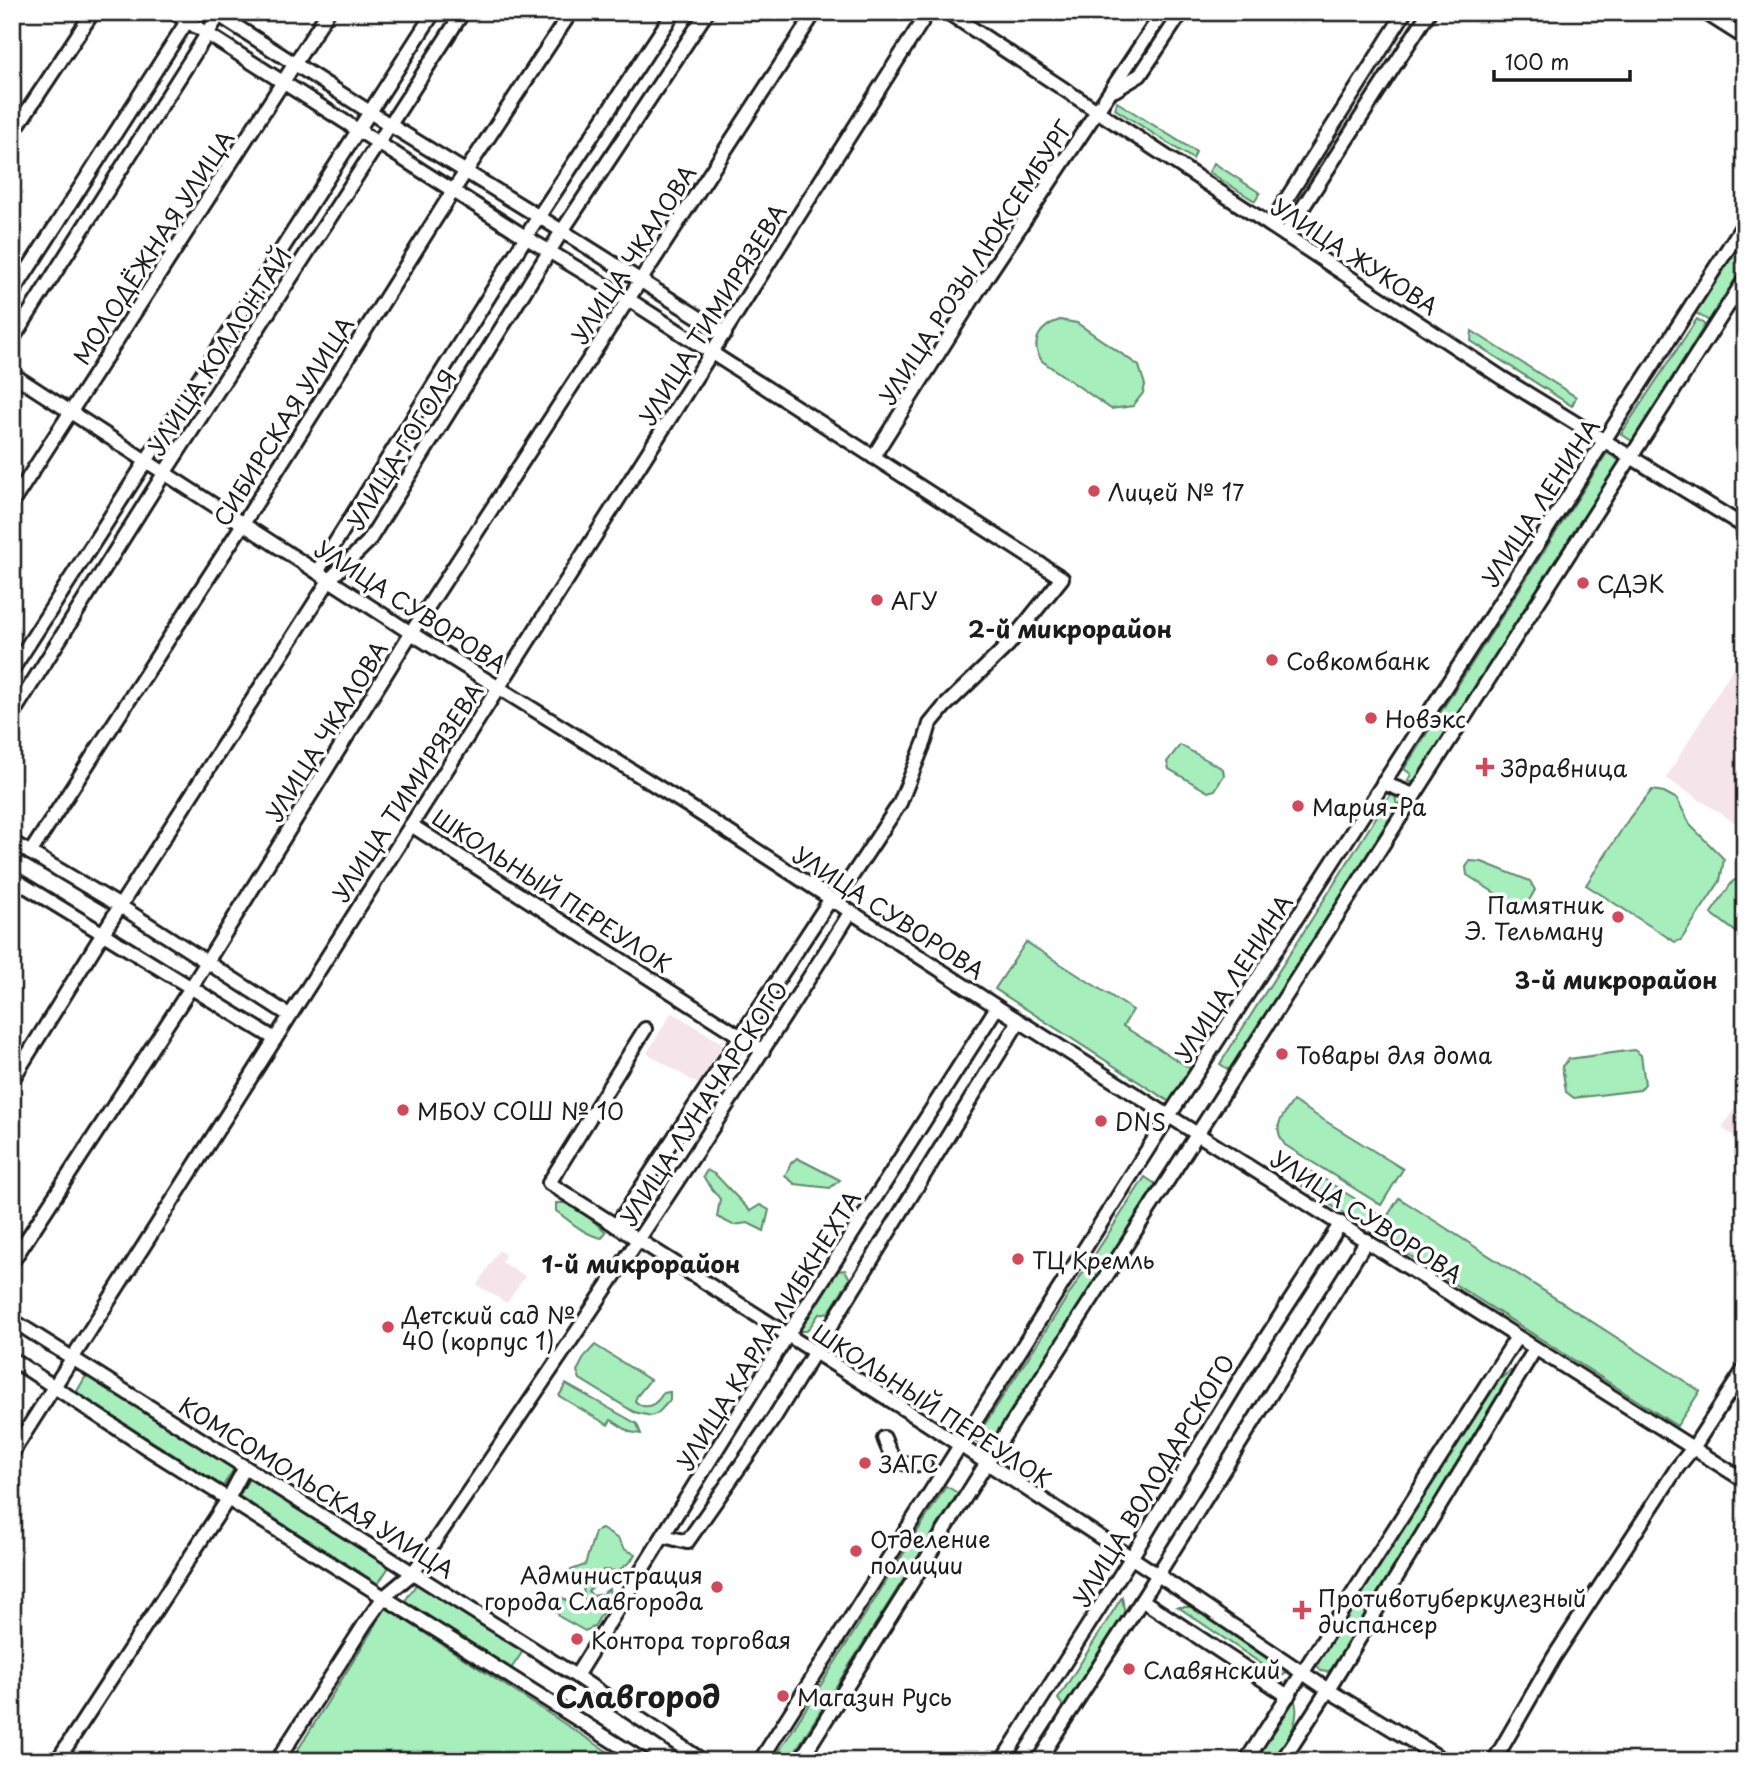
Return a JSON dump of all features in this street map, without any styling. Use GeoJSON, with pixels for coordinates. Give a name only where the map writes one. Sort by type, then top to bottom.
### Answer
{"type":"FeatureCollection","features":[{"type":"Feature","properties":{"kind":"street"},"geometry":{"type":"LineString","coordinates":[[12,134],[93,12]]}},
{"type":"Feature","properties":{"kind":"street"},"geometry":{"type":"LineString","coordinates":[[173,12],[190,17],[207,34],[873,457]]}},
{"type":"Feature","properties":{"kind":"street","name":"МОЛОДЁЖНАЯ УЛИЦА"},"geometry":{"type":"LineString","coordinates":[[12,503],[328,12]]}},
{"type":"Feature","properties":{"kind":"street","name":"УЛИЦА КОЛЛОНТАЙ"},"geometry":{"type":"LineString","coordinates":[[12,670],[434,12]]}},
{"type":"Feature","properties":{"kind":"street","name":"УЛИЦА КОЛЛОНТАЙ"},"geometry":{"type":"LineString","coordinates":[[12,715],[165,472],[463,12]]}},
{"type":"Feature","properties":{"kind":"street","name":"СИБИРСКАЯ УЛИЦА"},"geometry":{"type":"LineString","coordinates":[[30,853],[243,524],[453,191],[571,12]]}},
{"type":"Feature","properties":{"kind":"street"},"geometry":{"type":"LineString","coordinates":[[317,572],[540,216],[674,12]]}},
{"type":"Feature","properties":{"kind":"street","name":"УЛИЦА ГОГОЛЯ"},"geometry":{"type":"LineString","coordinates":[[12,1080],[330,579],[369,542],[562,230],[707,12]]}},
{"type":"Feature","properties":{"kind":"street","name":"УЛИЦА ЧКАЛОВА"},"geometry":{"type":"LineString","coordinates":[[12,1262],[192,986],[411,633],[815,12]]}},
{"type":"Feature","properties":{"kind":"street","name":"УЛИЦА ТИМИРЯЗЕВА"},"geometry":{"type":"LineString","coordinates":[[12,1453],[56,1388],[289,1015],[713,354],[928,12]]}},
{"type":"Feature","properties":{"kind":"street","name":"УЛИЦА ЖУКОВА"},"geometry":{"type":"LineString","coordinates":[[947,12],[1502,378],[1745,527]]}},
{"type":"Feature","properties":{"kind":"street","name":"УЛИЦА РОЗЫ ЛЮКСЕМБУРГ"},"geometry":{"type":"LineString","coordinates":[[873,457],[986,278],[1163,12]]}},
{"type":"Feature","properties":{"kind":"street","name":"УЛИЦА РОЗЫ ЛЮКСЕМБУРГ"},"geometry":{"type":"LineString","coordinates":[[1112,91],[1140,75],[1182,12]]}},
{"type":"Feature","properties":{"kind":"street"},"geometry":{"type":"LineString","coordinates":[[1269,225],[1405,12]]}},
{"type":"Feature","properties":{"kind":"street"},"geometry":{"type":"LineString","coordinates":[[1286,235],[1429,12]]}},
{"type":"Feature","properties":{"kind":"street"},"geometry":{"type":"LineString","coordinates":[[1704,12],[1745,38]]}},
{"type":"Feature","properties":{"kind":"street"},"geometry":{"type":"LineString","coordinates":[[12,340],[218,13],[370,113],[540,216],[725,334]]}},
{"type":"Feature","properties":{"kind":"street"},"geometry":{"type":"LineString","coordinates":[[12,294],[190,17]]}},
{"type":"Feature","properties":{"kind":"street","name":"УЛИЦА ЛЕНИНА"},"geometry":{"type":"LineString","coordinates":[[760,1761],[1169,1115],[1745,222]]}},
{"type":"Feature","properties":{"kind":"street"},"geometry":{"type":"LineString","coordinates":[[800,1761],[986,1464],[1745,279]]}},
{"type":"Feature","properties":{"kind":"street","name":"УЛИЦА СУВОРОВА"},"geometry":{"type":"LineString","coordinates":[[12,374],[411,633],[690,807],[997,1007],[1745,1481]]}},
{"type":"Feature","properties":{"kind":"street","name":"УЛИЦА ЛУНАЧАРСКОГО"},"geometry":{"type":"LineString","coordinates":[[616,1226],[741,1036],[900,803],[930,724],[1008,645],[1062,578],[873,457]]}},
{"type":"Feature","properties":{"kind":"street"},"geometry":{"type":"LineString","coordinates":[[1383,783],[1414,795]]}},
{"type":"Feature","properties":{"kind":"street","name":"ШКОЛЬНЫЙ ПЕРЕУЛОК"},"geometry":{"type":"LineString","coordinates":[[411,825],[763,1051]]}},
{"type":"Feature","properties":{"kind":"street"},"geometry":{"type":"LineString","coordinates":[[12,842],[120,906],[289,1015]]}},
{"type":"Feature","properties":{"kind":"street"},"geometry":{"type":"LineString","coordinates":[[14,883],[104,932],[275,1039]]}},
{"type":"Feature","properties":{"kind":"street","name":"УЛИЦА ЛУНАЧАРСКОГО"},"geometry":{"type":"LineString","coordinates":[[277,1761],[331,1674],[384,1597],[413,1573],[638,1241],[850,913]]}},
{"type":"Feature","properties":{"kind":"street","name":"УЛИЦА КАРЛА ЛИБКНЕХТА"},"geometry":{"type":"LineString","coordinates":[[576,1676],[787,1336],[997,1007]]}},
{"type":"Feature","properties":{"kind":"street","name":"УЛИЦА КАРЛА ЛИБКНЕХТА"},"geometry":{"type":"LineString","coordinates":[[664,1536],[687,1542],[734,1478],[1019,1021]]}},
{"type":"Feature","properties":{"kind":"street","name":"ШКОЛЬНЫЙ ПЕРЕУЛОК"},"geometry":{"type":"LineString","coordinates":[[645,1029],[549,1183],[1158,1575],[1328,1690],[1445,1761]]}},
{"type":"Feature","properties":{"kind":"street","name":"УЛИЦА ВОЛОДАРСКОГО"},"geometry":{"type":"LineString","coordinates":[[1002,1761],[1131,1558],[1249,1364],[1341,1223]]}},
{"type":"Feature","properties":{"kind":"street"},"geometry":{"type":"LineString","coordinates":[[1038,1761],[1158,1575],[1367,1240]]}},
{"type":"Feature","properties":{"kind":"street","name":"КОМСОМОЛЬСКАЯ УЛИЦА"},"geometry":{"type":"LineString","coordinates":[[12,1320],[576,1676],[703,1761]]}},
{"type":"Feature","properties":{"kind":"street"},"geometry":{"type":"LineString","coordinates":[[1246,1761],[1517,1337]]}},
{"type":"Feature","properties":{"kind":"street"},"geometry":{"type":"LineString","coordinates":[[1282,1761],[1535,1349]]}},
{"type":"Feature","properties":{"kind":"street"},"geometry":{"type":"LineString","coordinates":[[12,1359],[228,1499],[644,1761]]}},
{"type":"Feature","properties":{"kind":"street"},"geometry":{"type":"LineString","coordinates":[[1494,1761],[1554,1657],[1745,1368]]}},
{"type":"Feature","properties":{"kind":"street"},"geometry":{"type":"LineString","coordinates":[[884,1437],[890,1455],[905,1465],[925,1464]]}},
{"type":"Feature","properties":{"kind":"street"},"geometry":{"type":"LineString","coordinates":[[57,1761],[228,1499],[245,1467]]}},
{"type":"Feature","properties":{"kind":"street"},"geometry":{"type":"LineString","coordinates":[[1142,1600],[1288,1696]]}},
{"type":"Feature","properties":{"kind":"shaded area"},"geometry":{"type":"Polygon","coordinates":[[[1735,665],[1745,671],[1745,829],[1666,778],[1735,665]]]}},
{"type":"Feature","properties":{"kind":"shaded area"},"geometry":{"type":"Polygon","coordinates":[[[672,1012],[723,1044],[698,1084],[647,1053],[672,1012]]]}},
{"type":"Feature","properties":{"kind":"shaded area"},"geometry":{"type":"Polygon","coordinates":[[[1745,1092],[1745,1143],[1722,1128],[1745,1092]]]}},
{"type":"Feature","properties":{"kind":"shaded area"},"geometry":{"type":"Polygon","coordinates":[[[499,1250],[505,1255],[502,1262],[525,1276],[507,1303],[477,1285],[499,1250]]]}},
{"type":"Feature","properties":{"kind":"green space"},"geometry":{"type":"Polygon","coordinates":[[[1117,102],[1196,152],[1193,159],[1115,109],[1117,102]]]}},
{"type":"Feature","properties":{"kind":"green space"},"geometry":{"type":"Polygon","coordinates":[[[1214,163],[1260,193],[1255,201],[1209,172],[1214,163]]]}},
{"type":"Feature","properties":{"kind":"green space"},"geometry":{"type":"Polygon","coordinates":[[[1745,233],[1745,270],[1711,322],[1694,312],[1745,233]]]}},
{"type":"Feature","properties":{"kind":"green space"},"geometry":{"type":"Polygon","coordinates":[[[1697,319],[1705,325],[1632,441],[1621,434],[1697,319]]]}},
{"type":"Feature","properties":{"kind":"green space"},"geometry":{"type":"Polygon","coordinates":[[[1060,320],[1077,323],[1139,366],[1145,385],[1143,393],[1133,406],[1111,409],[1042,361],[1037,347],[1039,336],[1047,326],[1060,320]]]}},
{"type":"Feature","properties":{"kind":"green space"},"geometry":{"type":"Polygon","coordinates":[[[1472,331],[1576,397],[1572,406],[1471,341],[1472,331]]]}},
{"type":"Feature","properties":{"kind":"green space"},"geometry":{"type":"Polygon","coordinates":[[[1607,453],[1620,461],[1415,784],[1408,781],[1411,774],[1404,769],[1607,453]]]}},
{"type":"Feature","properties":{"kind":"green space"},"geometry":{"type":"Polygon","coordinates":[[[1180,745],[1223,769],[1224,775],[1215,790],[1208,792],[1169,769],[1167,762],[1180,745]]]}},
{"type":"Feature","properties":{"kind":"green space"},"geometry":{"type":"Polygon","coordinates":[[[1394,789],[1397,806],[1232,1072],[1220,1064],[1394,789]]]}},
{"type":"Feature","properties":{"kind":"green space"},"geometry":{"type":"Polygon","coordinates":[[[1652,790],[1664,792],[1677,799],[1691,826],[1724,859],[1720,881],[1681,940],[1675,942],[1586,885],[1630,817],[1652,790]]]}},
{"type":"Feature","properties":{"kind":"green space"},"geometry":{"type":"Polygon","coordinates":[[[1470,861],[1482,862],[1530,881],[1535,890],[1523,911],[1467,875],[1466,867],[1470,861]]]}},
{"type":"Feature","properties":{"kind":"green space"},"geometry":{"type":"Polygon","coordinates":[[[1745,877],[1745,939],[1711,913],[1733,881],[1745,877]]]}},
{"type":"Feature","properties":{"kind":"green space"},"geometry":{"type":"Polygon","coordinates":[[[1026,942],[1133,1010],[1123,1026],[1191,1069],[1170,1102],[995,989],[1026,942]]]}},
{"type":"Feature","properties":{"kind":"green space"},"geometry":{"type":"Polygon","coordinates":[[[1634,1050],[1641,1055],[1645,1084],[1640,1090],[1574,1098],[1566,1092],[1562,1066],[1569,1059],[1634,1050]]]}},
{"type":"Feature","properties":{"kind":"green space"},"geometry":{"type":"Polygon","coordinates":[[[1293,1101],[1403,1169],[1381,1205],[1285,1145],[1278,1127],[1293,1101]]]}},
{"type":"Feature","properties":{"kind":"green space"},"geometry":{"type":"Polygon","coordinates":[[[797,1158],[840,1180],[830,1188],[795,1184],[785,1176],[791,1163],[797,1158]]]}},
{"type":"Feature","properties":{"kind":"green space"},"geometry":{"type":"Polygon","coordinates":[[[707,1170],[716,1175],[750,1211],[760,1205],[769,1210],[764,1231],[748,1223],[733,1225],[717,1217],[720,1199],[703,1177],[707,1170]]]}},
{"type":"Feature","properties":{"kind":"green space"},"geometry":{"type":"Polygon","coordinates":[[[1311,1171],[1376,1212],[1366,1228],[1302,1186],[1311,1171]]]}},
{"type":"Feature","properties":{"kind":"green space"},"geometry":{"type":"Polygon","coordinates":[[[1145,1177],[1157,1185],[989,1450],[974,1441],[1145,1177]]]}},
{"type":"Feature","properties":{"kind":"green space"},"geometry":{"type":"Polygon","coordinates":[[[1399,1198],[1700,1391],[1677,1426],[1376,1234],[1399,1198]]]}},
{"type":"Feature","properties":{"kind":"green space"},"geometry":{"type":"Polygon","coordinates":[[[556,1203],[565,1203],[579,1209],[606,1232],[602,1238],[583,1231],[556,1211],[556,1203]]]}},
{"type":"Feature","properties":{"kind":"green space"},"geometry":{"type":"Polygon","coordinates":[[[845,1270],[850,1279],[829,1312],[819,1314],[807,1331],[799,1331],[837,1271],[845,1270]]]}},
{"type":"Feature","properties":{"kind":"green space"},"geometry":{"type":"Polygon","coordinates":[[[595,1345],[650,1380],[637,1396],[635,1401],[639,1404],[651,1405],[663,1393],[670,1392],[670,1400],[658,1413],[651,1416],[634,1412],[580,1379],[577,1371],[595,1345]]]}},
{"type":"Feature","properties":{"kind":"green space"},"geometry":{"type":"Polygon","coordinates":[[[1510,1371],[1516,1371],[1405,1557],[1334,1667],[1327,1672],[1321,1671],[1317,1665],[1321,1653],[1500,1379],[1510,1371]]]}},
{"type":"Feature","properties":{"kind":"green space"},"geometry":{"type":"Polygon","coordinates":[[[87,1374],[235,1467],[223,1486],[76,1393],[87,1374]]]}},
{"type":"Feature","properties":{"kind":"green space"},"geometry":{"type":"Polygon","coordinates":[[[566,1384],[637,1424],[641,1434],[630,1432],[611,1420],[608,1425],[559,1396],[566,1384]]]}},
{"type":"Feature","properties":{"kind":"green space"},"geometry":{"type":"Polygon","coordinates":[[[249,1479],[389,1567],[378,1584],[239,1496],[249,1479]]]}},
{"type":"Feature","properties":{"kind":"green space"},"geometry":{"type":"Polygon","coordinates":[[[946,1486],[958,1493],[789,1761],[773,1761],[946,1486]]]}},
{"type":"Feature","properties":{"kind":"green space"},"geometry":{"type":"Polygon","coordinates":[[[602,1529],[618,1539],[624,1549],[635,1554],[631,1561],[618,1571],[603,1570],[602,1579],[588,1591],[593,1596],[609,1589],[611,1597],[594,1627],[585,1631],[560,1617],[551,1604],[554,1595],[563,1598],[577,1609],[588,1603],[584,1597],[583,1585],[567,1575],[571,1570],[585,1565],[595,1532],[602,1529]]]}},
{"type":"Feature","properties":{"kind":"green space"},"geometry":{"type":"Polygon","coordinates":[[[417,1583],[523,1651],[511,1669],[405,1601],[417,1583]]]}},
{"type":"Feature","properties":{"kind":"green space"},"geometry":{"type":"Polygon","coordinates":[[[1122,1597],[1125,1615],[1065,1709],[1058,1699],[1122,1597]]]}},
{"type":"Feature","properties":{"kind":"green space"},"geometry":{"type":"Polygon","coordinates":[[[1178,1607],[1193,1607],[1268,1655],[1287,1671],[1282,1676],[1278,1675],[1178,1607]]]}},
{"type":"Feature","properties":{"kind":"green space"},"geometry":{"type":"Polygon","coordinates":[[[386,1608],[622,1761],[291,1761],[386,1608]]]}},
{"type":"Feature","properties":{"kind":"green space"},"geometry":{"type":"Polygon","coordinates":[[[1294,1698],[1294,1723],[1273,1761],[1250,1761],[1287,1704],[1294,1698]]]}},
{"type":"Feature","properties":{"kind":"place","name":"Лицей № 17"},"geometry":{"type":"Point","coordinates":[1094,491]}},
{"type":"Feature","properties":{"kind":"place","name":"СДЭК"},"geometry":{"type":"Point","coordinates":[1583,583]}},
{"type":"Feature","properties":{"kind":"place","name":"АГУ"},"geometry":{"type":"Point","coordinates":[877,600]}},
{"type":"Feature","properties":{"kind":"place","name":"Совкомбанк"},"geometry":{"type":"Point","coordinates":[1272,660]}},
{"type":"Feature","properties":{"kind":"place","name":"Новэкс"},"geometry":{"type":"Point","coordinates":[1371,718]}},
{"type":"Feature","properties":{"kind":"place","name":"Здравница"},"geometry":{"type":"Point","coordinates":[1485,767]}},
{"type":"Feature","properties":{"kind":"place","name":"Мария-Ра"},"geometry":{"type":"Point","coordinates":[1298,806]}},
{"type":"Feature","properties":{"kind":"place","name":"Памятник Э. Тельману"},"geometry":{"type":"Point","coordinates":[1618,917]}},
{"type":"Feature","properties":{"kind":"place","name":"Товары для дома"},"geometry":{"type":"Point","coordinates":[1282,1054]}},
{"type":"Feature","properties":{"kind":"place","name":"МБОУ СОШ № 10"},"geometry":{"type":"Point","coordinates":[403,1110]}},
{"type":"Feature","properties":{"kind":"place","name":"DNS"},"geometry":{"type":"Point","coordinates":[1101,1121]}},
{"type":"Feature","properties":{"kind":"place","name":"ТЦ Кремль"},"geometry":{"type":"Point","coordinates":[1018,1259]}},
{"type":"Feature","properties":{"kind":"place","name":"Детский сад № 40 (корпус 1)"},"geometry":{"type":"Point","coordinates":[388,1327]}},
{"type":"Feature","properties":{"kind":"place","name":"ЗАГС"},"geometry":{"type":"Point","coordinates":[865,1463]}},
{"type":"Feature","properties":{"kind":"place","name":"Отделение полиции"},"geometry":{"type":"Point","coordinates":[856,1551]}},
{"type":"Feature","properties":{"kind":"place","name":"Администрация города Славгорода"},"geometry":{"type":"Point","coordinates":[717,1587]}},
{"type":"Feature","properties":{"kind":"place","name":"Противотуберкулезный диспансер"},"geometry":{"type":"Point","coordinates":[1302,1610]}},
{"type":"Feature","properties":{"kind":"place","name":"Контора торговая"},"geometry":{"type":"Point","coordinates":[577,1639]}},
{"type":"Feature","properties":{"kind":"place","name":"Славянский"},"geometry":{"type":"Point","coordinates":[1129,1669]}},
{"type":"Feature","properties":{"kind":"place","name":"Магазин Русь"},"geometry":{"type":"Point","coordinates":[783,1696]}},
{"type":"Feature","properties":{"kind":"district","name":"2-й микрорайон"},"geometry":{"type":"Point","coordinates":[1070,628]}},
{"type":"Feature","properties":{"kind":"district","name":"3-й микрорайон"},"geometry":{"type":"Point","coordinates":[1616,979]}},
{"type":"Feature","properties":{"kind":"district","name":"1-й микрорайон"},"geometry":{"type":"Point","coordinates":[641,1263]}},
{"type":"Feature","properties":{"kind":"district","name":"Славгород"},"geometry":{"type":"Point","coordinates":[638,1695]}}]}
